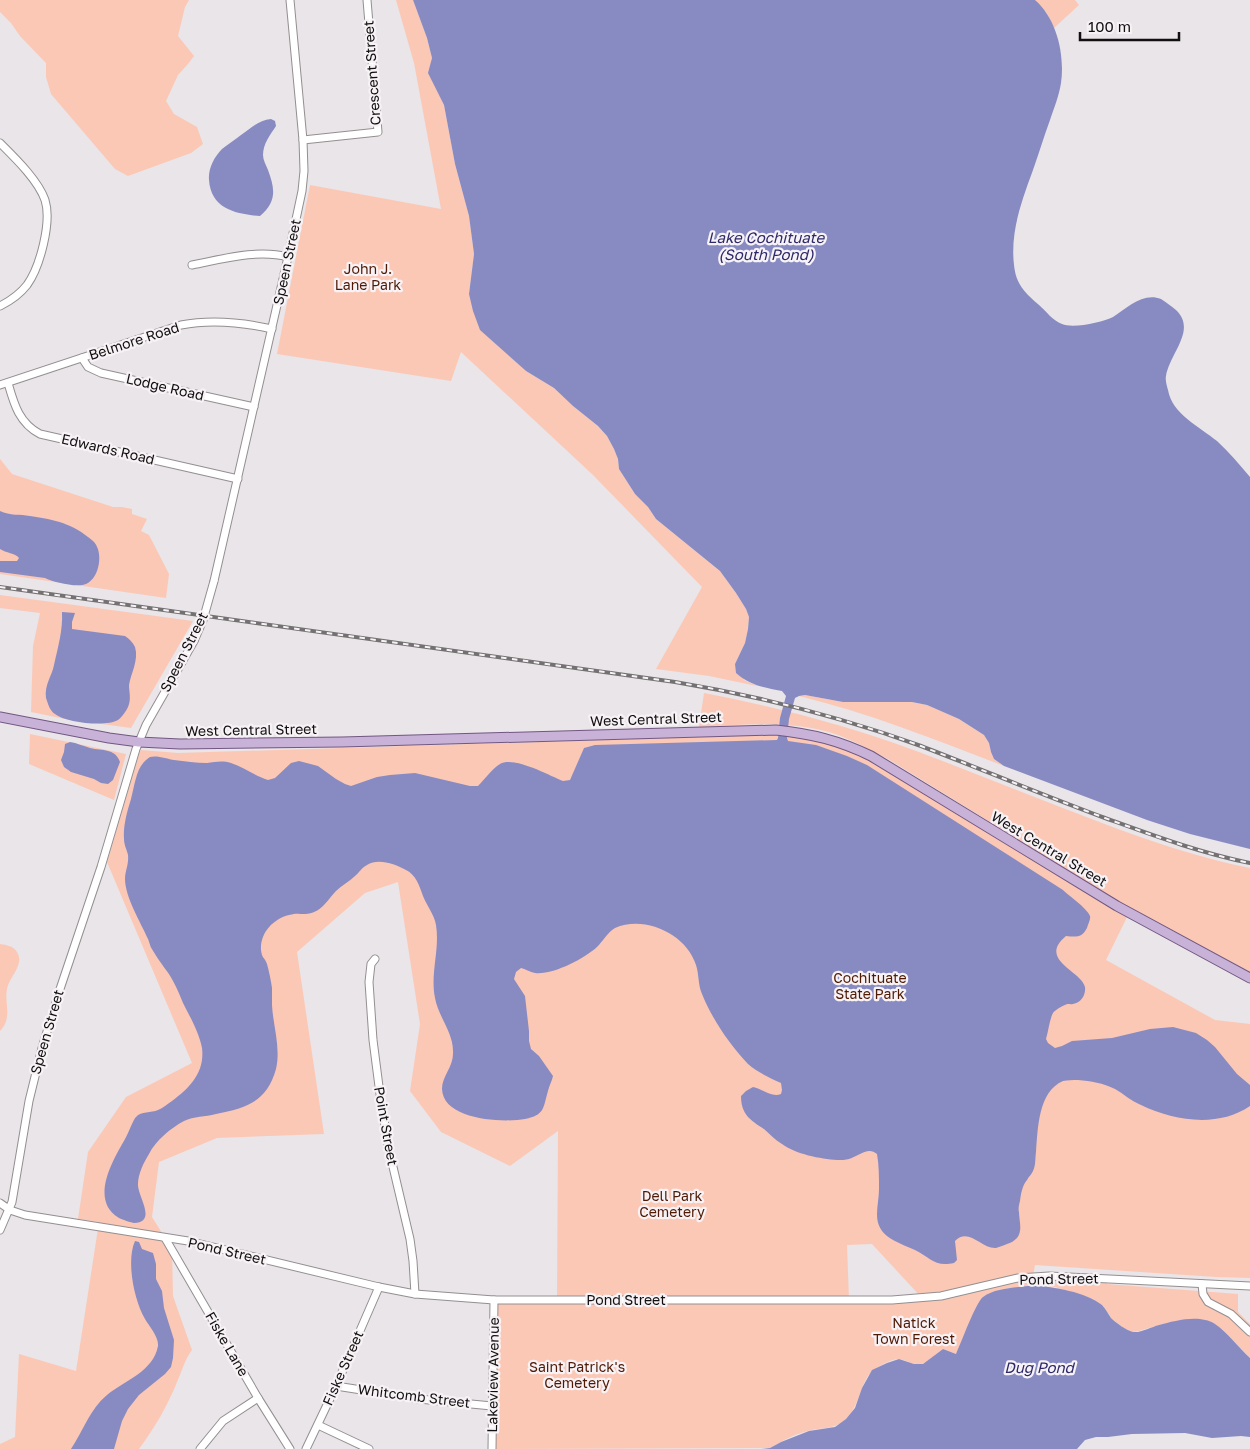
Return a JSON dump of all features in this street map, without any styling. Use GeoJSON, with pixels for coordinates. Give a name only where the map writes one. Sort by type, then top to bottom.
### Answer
{"type":"FeatureCollection","features":[{"type":"Feature","properties":{"kind":"main road","name":"West Central Street"},"geometry":{"type":"LineString","coordinates":[[0,717],[102,737],[139,742],[195,745],[776,730],[811,734],[836,741],[871,756],[1129,913],[1250,978]]}},
{"type":"Feature","properties":{"kind":"street","name":"Speen Street"},"geometry":{"type":"LineString","coordinates":[[0,1230],[10,1210],[16,1184],[26,1117],[36,1070],[139,742],[146,725],[194,641],[203,620],[214,581],[272,329],[303,181],[303,140],[290,0]]}},
{"type":"Feature","properties":{"kind":"street","name":"Crescent Street"},"geometry":{"type":"LineString","coordinates":[[303,140],[378,132],[367,0]]}},
{"type":"Feature","properties":{"kind":"street"},"geometry":{"type":"LineString","coordinates":[[0,143],[25,169],[39,189],[45,200],[47,227],[44,246],[27,284],[11,300],[0,306]]}},
{"type":"Feature","properties":{"kind":"street"},"geometry":{"type":"LineString","coordinates":[[192,265],[256,254],[275,254],[288,257]]}},
{"type":"Feature","properties":{"kind":"street","name":"Belmore Road"},"geometry":{"type":"LineString","coordinates":[[0,385],[188,324],[226,321],[272,329]]}},
{"type":"Feature","properties":{"kind":"street","name":"Lodge Road"},"geometry":{"type":"LineString","coordinates":[[82,358],[88,367],[101,373],[254,407]]}},
{"type":"Feature","properties":{"kind":"street","name":"Edwards Road"},"geometry":{"type":"LineString","coordinates":[[8,383],[15,407],[21,418],[40,434],[238,479]]}},
{"type":"Feature","properties":{"kind":"street","name":"Point Street"},"geometry":{"type":"LineString","coordinates":[[375,959],[371,964],[369,982],[373,1040],[389,1150],[410,1238],[415,1294]]}},
{"type":"Feature","properties":{"kind":"street","name":"Pond Street"},"geometry":{"type":"LineString","coordinates":[[0,1203],[10,1210],[25,1215],[220,1248],[379,1287],[415,1294],[494,1300],[892,1300],[941,1296],[1018,1278],[1049,1276],[1250,1286]]}},
{"type":"Feature","properties":{"kind":"street","name":"Fiske Lane"},"geometry":{"type":"LineString","coordinates":[[165,1238],[258,1398],[290,1449]]}},
{"type":"Feature","properties":{"kind":"street"},"geometry":{"type":"LineString","coordinates":[[1202,1284],[1203,1294],[1208,1302],[1230,1314],[1250,1332]]}},
{"type":"Feature","properties":{"kind":"street","name":"Fiske Street"},"geometry":{"type":"LineString","coordinates":[[306,1449],[379,1287]]}},
{"type":"Feature","properties":{"kind":"street","name":"Lakeview Avenue"},"geometry":{"type":"LineString","coordinates":[[492,1449],[494,1300]]}},
{"type":"Feature","properties":{"kind":"street","name":"Whitcomb Street"},"geometry":{"type":"LineString","coordinates":[[336,1386],[419,1399],[492,1406]]}},
{"type":"Feature","properties":{"kind":"street"},"geometry":{"type":"LineString","coordinates":[[200,1449],[223,1421],[258,1398]]}},
{"type":"Feature","properties":{"kind":"street"},"geometry":{"type":"LineString","coordinates":[[318,1425],[369,1449]]}},
{"type":"Feature","properties":{"kind":"green space"},"geometry":{"type":"Polygon","coordinates":[[[0,0],[189,0],[185,7],[178,36],[194,56],[178,75],[166,101],[174,114],[197,127],[203,144],[191,153],[128,176],[115,169],[51,94],[46,77],[46,63],[0,12],[0,0]]]}},
{"type":"Feature","properties":{"kind":"green space","name":"John J. Lane Park"},"geometry":{"type":"Polygon","coordinates":[[[396,0],[413,0],[432,58],[429,73],[444,105],[455,164],[469,216],[474,254],[469,294],[496,344],[526,371],[554,388],[598,426],[607,436],[614,449],[619,469],[635,494],[648,507],[656,519],[720,571],[736,593],[749,617],[745,643],[735,664],[744,680],[757,686],[709,676],[656,669],[702,587],[593,475],[461,352],[451,381],[277,354],[310,185],[441,209],[414,63],[396,0]]]}},
{"type":"Feature","properties":{"kind":"green space"},"geometry":{"type":"Polygon","coordinates":[[[1035,0],[1075,0],[1079,5],[1054,28],[1046,12],[1035,0]]]}},
{"type":"Feature","properties":{"kind":"green space"},"geometry":{"type":"Polygon","coordinates":[[[0,459],[12,474],[113,507],[132,509],[132,514],[147,519],[141,531],[149,535],[169,574],[166,598],[0,574],[0,459]]]}},
{"type":"Feature","properties":{"kind":"green space"},"geometry":{"type":"Polygon","coordinates":[[[0,595],[193,621],[131,728],[65,719],[31,712],[33,646],[40,613],[0,608],[0,595]]]}},
{"type":"Feature","properties":{"kind":"green space"},"geometry":{"type":"Polygon","coordinates":[[[704,693],[759,704],[866,734],[919,752],[1138,836],[1193,854],[1250,868],[1250,972],[1120,902],[888,759],[847,738],[830,732],[791,725],[760,724],[699,727],[704,693]]]}},
{"type":"Feature","properties":{"kind":"green space"},"geometry":{"type":"Polygon","coordinates":[[[805,695],[843,702],[912,702],[927,705],[959,719],[984,735],[989,743],[994,759],[1004,766],[877,719],[799,696],[805,695]]]}},
{"type":"Feature","properties":{"kind":"green space","name":"Cochituate State Park"},"geometry":{"type":"Polygon","coordinates":[[[785,731],[856,748],[1129,913],[1106,960],[1215,1020],[1250,1024],[1250,1278],[1035,1265],[1033,1276],[1107,1278],[1107,1284],[1238,1294],[1238,1312],[1250,1324],[1250,1358],[1223,1330],[1191,1319],[1133,1332],[1122,1327],[1112,1319],[1103,1306],[1093,1299],[1055,1287],[1033,1285],[1003,1289],[977,1306],[956,1354],[943,1349],[922,1364],[899,1359],[883,1364],[870,1373],[850,1415],[840,1424],[798,1434],[770,1448],[492,1449],[494,1300],[557,1300],[558,1131],[510,1166],[441,1132],[410,1091],[420,1024],[398,882],[365,893],[297,952],[324,1134],[217,1138],[159,1162],[152,1217],[172,1249],[173,1296],[192,1350],[165,1408],[145,1441],[139,1449],[0,1449],[0,1444],[15,1437],[19,1354],[76,1371],[99,1222],[78,1219],[88,1152],[126,1097],[192,1063],[107,862],[141,750],[178,753],[735,736],[785,731]],[[872,1244],[847,1245],[849,1300],[922,1298],[872,1244]]]}},
{"type":"Feature","properties":{"kind":"green space"},"geometry":{"type":"Polygon","coordinates":[[[30,734],[126,754],[114,800],[29,764],[30,734]]]}},
{"type":"Feature","properties":{"kind":"green space"},"geometry":{"type":"Polygon","coordinates":[[[0,944],[10,946],[15,950],[19,957],[19,962],[8,984],[6,994],[7,1016],[4,1026],[0,1031],[0,944]]]}},
{"type":"Feature","properties":{"kind":"water","name":"Lake Cochituate (South Pond)"},"geometry":{"type":"Polygon","coordinates":[[[413,0],[1035,0],[1043,8],[1058,38],[1062,61],[1061,83],[1015,228],[1013,253],[1015,272],[1019,283],[1029,296],[1056,321],[1062,324],[1073,326],[1095,323],[1113,317],[1142,299],[1154,297],[1161,299],[1176,310],[1182,318],[1184,326],[1183,334],[1168,367],[1166,376],[1171,399],[1181,413],[1217,441],[1250,477],[1250,849],[1190,834],[1147,820],[1004,766],[994,759],[989,743],[984,735],[959,719],[927,705],[912,702],[843,702],[805,695],[799,696],[795,698],[789,719],[787,738],[788,741],[816,745],[867,765],[1063,890],[1085,909],[1090,920],[1083,934],[1073,937],[1066,936],[1058,944],[1056,952],[1058,958],[1082,981],[1085,993],[1078,1002],[1067,1004],[1053,1013],[1046,1039],[1048,1043],[1055,1048],[1072,1041],[1112,1038],[1150,1029],[1173,1027],[1196,1033],[1215,1047],[1237,1074],[1250,1085],[1250,1106],[1224,1117],[1196,1120],[1154,1111],[1134,1102],[1115,1089],[1101,1084],[1078,1080],[1063,1081],[1049,1093],[1041,1112],[1035,1166],[1022,1190],[1019,1208],[1020,1229],[1017,1238],[996,1248],[985,1245],[970,1237],[960,1237],[955,1241],[957,1260],[954,1263],[937,1263],[890,1238],[879,1226],[877,1220],[879,1167],[877,1154],[867,1151],[849,1159],[837,1160],[801,1153],[787,1148],[747,1116],[741,1102],[741,1096],[746,1091],[753,1087],[778,1095],[781,1094],[782,1090],[781,1083],[752,1067],[735,1049],[716,1022],[706,1003],[701,991],[696,965],[691,954],[674,936],[651,926],[639,924],[615,928],[591,952],[559,969],[535,973],[521,968],[516,972],[514,979],[525,996],[531,1049],[539,1056],[553,1076],[540,1113],[525,1119],[502,1120],[475,1117],[452,1107],[445,1099],[442,1089],[444,1079],[452,1062],[453,1051],[451,1037],[435,998],[434,980],[437,934],[435,921],[412,875],[397,866],[376,862],[363,867],[315,912],[283,917],[273,923],[265,933],[261,950],[267,964],[272,985],[278,1053],[276,1069],[267,1089],[254,1102],[246,1106],[184,1121],[160,1139],[147,1157],[139,1176],[138,1184],[146,1213],[145,1218],[141,1222],[134,1223],[124,1220],[110,1210],[106,1201],[106,1180],[110,1168],[135,1119],[138,1115],[160,1109],[185,1091],[199,1072],[202,1057],[201,1042],[194,1025],[176,986],[151,947],[130,902],[126,886],[125,876],[128,855],[124,841],[125,824],[137,774],[141,765],[148,758],[156,756],[203,763],[228,762],[268,780],[275,778],[291,763],[299,761],[318,766],[336,779],[351,786],[377,777],[415,773],[470,786],[478,786],[491,771],[506,762],[514,762],[531,767],[563,781],[570,780],[584,748],[595,745],[777,740],[778,738],[780,718],[786,696],[782,691],[752,683],[736,673],[735,664],[745,643],[749,617],[736,593],[720,571],[656,519],[648,507],[635,494],[619,469],[614,449],[607,436],[598,426],[554,388],[526,371],[480,330],[469,294],[474,254],[469,216],[455,164],[444,105],[428,73],[432,58],[427,38],[413,0]]]}},
{"type":"Feature","properties":{"kind":"water"},"geometry":{"type":"Polygon","coordinates":[[[271,119],[275,121],[276,126],[269,136],[263,155],[273,189],[272,200],[260,216],[242,214],[226,208],[214,198],[211,190],[209,176],[214,159],[222,149],[252,127],[271,119]]]}},
{"type":"Feature","properties":{"kind":"water"},"geometry":{"type":"Polygon","coordinates":[[[0,511],[8,514],[26,515],[56,521],[78,530],[93,541],[99,551],[99,564],[95,576],[86,584],[71,585],[45,578],[0,572],[0,561],[17,561],[19,558],[0,549],[0,511]]]}},
{"type":"Feature","properties":{"kind":"water"},"geometry":{"type":"Polygon","coordinates":[[[62,612],[75,613],[72,629],[125,636],[135,647],[135,662],[129,685],[130,702],[118,720],[96,724],[77,722],[60,717],[53,713],[49,707],[46,689],[59,645],[62,612]]]}},
{"type":"Feature","properties":{"kind":"water"},"geometry":{"type":"Polygon","coordinates":[[[70,742],[115,754],[120,762],[113,780],[108,784],[101,783],[71,772],[64,767],[61,760],[65,744],[70,742]]]}},
{"type":"Feature","properties":{"kind":"water"},"geometry":{"type":"Polygon","coordinates":[[[135,1241],[139,1242],[142,1249],[153,1253],[156,1264],[156,1279],[162,1291],[164,1308],[174,1340],[171,1367],[139,1395],[128,1409],[122,1421],[114,1449],[71,1449],[91,1413],[101,1401],[144,1369],[155,1355],[158,1346],[155,1335],[141,1311],[132,1280],[131,1259],[135,1241]]]}},
{"type":"Feature","properties":{"kind":"water","name":"Dug Pond"},"geometry":{"type":"Polygon","coordinates":[[[1034,1285],[1078,1293],[1095,1300],[1105,1308],[1111,1318],[1133,1332],[1187,1319],[1202,1319],[1215,1324],[1250,1358],[1250,1437],[1212,1438],[1185,1433],[1132,1434],[1096,1437],[1085,1440],[1077,1449],[761,1449],[770,1448],[809,1431],[835,1427],[846,1419],[855,1408],[862,1388],[872,1370],[899,1359],[914,1364],[923,1364],[943,1349],[956,1354],[973,1314],[983,1297],[995,1291],[1034,1285]]]}},
{"type":"Feature","properties":{"kind":"railway"},"geometry":{"type":"LineString","coordinates":[[0,587],[675,682],[738,694],[800,708],[891,735],[1140,831],[1195,849],[1250,863]]}},
{"type":"Feature","properties":{"kind":"park label","name":"Dell Park Cemetery"},"geometry":{"type":"Point","coordinates":[672,1204]}},
{"type":"Feature","properties":{"kind":"park label","name":"Natick Town Forest"},"geometry":{"type":"Point","coordinates":[914,1332]}},
{"type":"Feature","properties":{"kind":"park label","name":"Saint Patrick's Cemetery"},"geometry":{"type":"Point","coordinates":[577,1375]}}]}
